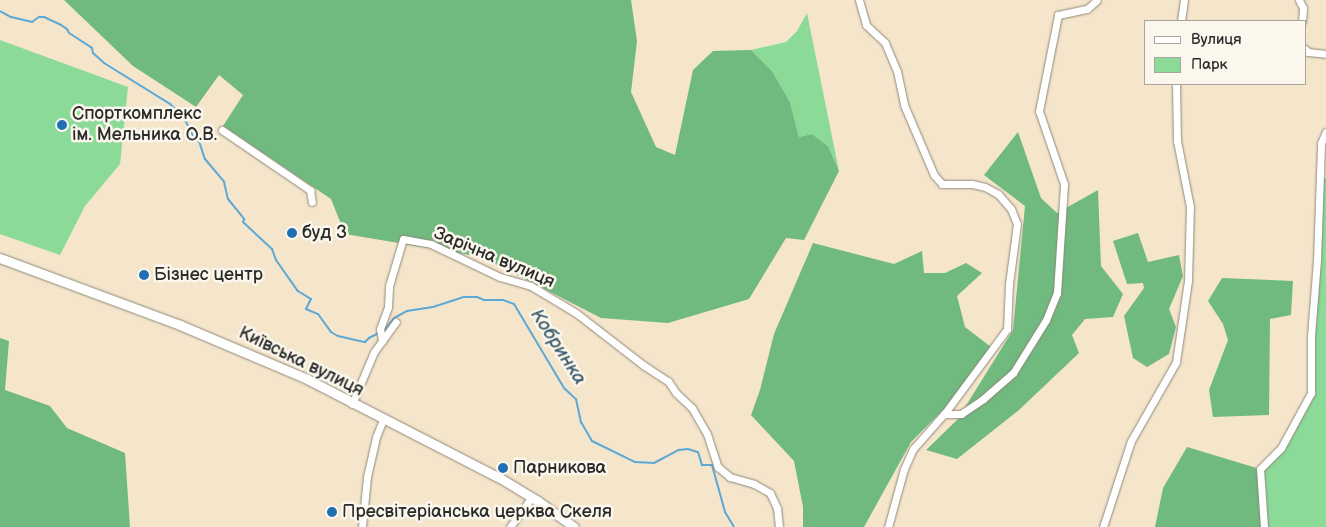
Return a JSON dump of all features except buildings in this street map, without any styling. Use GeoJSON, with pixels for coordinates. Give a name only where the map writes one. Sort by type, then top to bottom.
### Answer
{"type":"FeatureCollection","features":[{"type":"Feature","properties":{"kind":"main road","name":"Київська вулиця"},"geometry":{"type":"LineString","coordinates":[[0,258],[122,302],[256,356],[500,478],[532,497],[574,527]]}},
{"type":"Feature","properties":{"kind":"street"},"geometry":{"type":"LineString","coordinates":[[859,0],[866,25],[885,43],[897,70],[904,105],[934,175],[942,184],[972,184],[998,194],[1011,210],[1017,224],[1008,284],[1006,329],[944,414],[913,450],[904,469],[888,527]]}},
{"type":"Feature","properties":{"kind":"street"},"geometry":{"type":"LineString","coordinates":[[944,414],[961,414],[983,399],[1013,373],[1046,320],[1057,293],[1064,184],[1039,111],[1058,15],[1087,8],[1096,0]]}},
{"type":"Feature","properties":{"kind":"street"},"geometry":{"type":"LineString","coordinates":[[1182,20],[1184,0]]}},
{"type":"Feature","properties":{"kind":"street"},"geometry":{"type":"LineString","coordinates":[[1300,0],[1303,8],[1302,20]]}},
{"type":"Feature","properties":{"kind":"street"},"geometry":{"type":"LineString","coordinates":[[1306,50],[1308,52],[1326,54]]}},
{"type":"Feature","properties":{"kind":"street"},"geometry":{"type":"LineString","coordinates":[[1103,527],[1131,441],[1176,362],[1188,281],[1190,207],[1177,141],[1176,85]]}},
{"type":"Feature","properties":{"kind":"street"},"geometry":{"type":"LineString","coordinates":[[222,130],[310,190],[312,202]]}},
{"type":"Feature","properties":{"kind":"street"},"geometry":{"type":"LineString","coordinates":[[1264,527],[1260,469],[1281,448],[1311,393],[1311,336],[1317,260],[1321,143],[1326,132]]}},
{"type":"Feature","properties":{"kind":"street","name":"Зарічна вулиця"},"geometry":{"type":"LineString","coordinates":[[380,335],[388,308],[389,286],[403,239],[431,244],[500,277],[531,286],[576,313],[643,365],[668,381],[676,393],[692,408],[707,434],[718,467],[730,477],[754,484],[770,493],[777,508],[779,527]]}},
{"type":"Feature","properties":{"kind":"street"},"geometry":{"type":"LineString","coordinates":[[352,404],[380,335],[396,322]]}},
{"type":"Feature","properties":{"kind":"street"},"geometry":{"type":"LineString","coordinates":[[362,527],[367,477],[376,437],[383,420]]}},
{"type":"Feature","properties":{"kind":"street"},"geometry":{"type":"LineString","coordinates":[[510,527],[532,497]]}},
{"type":"Feature","properties":{"kind":"green space"},"geometry":{"type":"Polygon","coordinates":[[[64,0],[631,0],[637,41],[631,92],[656,147],[675,155],[693,70],[713,51],[751,50],[772,71],[790,102],[799,137],[812,134],[828,146],[839,171],[804,240],[786,238],[749,299],[668,323],[601,318],[482,257],[345,234],[331,199],[223,126],[243,95],[219,75],[196,107],[133,66],[64,0]]]}},
{"type":"Feature","properties":{"kind":"green space"},"geometry":{"type":"Polygon","coordinates":[[[807,13],[839,171],[828,146],[812,134],[799,137],[790,102],[772,71],[751,50],[786,42],[797,31],[807,13]]]}},
{"type":"Feature","properties":{"kind":"green space","name":"Спорткомплекс ім. Мельника О.В."},"geometry":{"type":"Polygon","coordinates":[[[0,40],[128,87],[120,164],[85,206],[60,255],[0,234],[0,40]]]}},
{"type":"Feature","properties":{"kind":"green space"},"geometry":{"type":"Polygon","coordinates":[[[1018,132],[1041,198],[1057,213],[1098,190],[1101,266],[1123,294],[1113,317],[1085,319],[1072,335],[1079,353],[1019,410],[957,459],[926,450],[957,420],[1013,330],[1025,206],[984,175],[1018,132]]]}},
{"type":"Feature","properties":{"kind":"green space"},"geometry":{"type":"Polygon","coordinates":[[[1320,178],[1326,178],[1326,527],[1264,527],[1260,469],[1281,448],[1311,393],[1320,178]]]}},
{"type":"Feature","properties":{"kind":"green space"},"geometry":{"type":"Polygon","coordinates":[[[1138,233],[1148,262],[1179,255],[1183,276],[1169,309],[1176,327],[1169,354],[1147,367],[1133,358],[1124,316],[1144,288],[1143,283],[1127,284],[1113,241],[1138,233]]]}},
{"type":"Feature","properties":{"kind":"green space"},"geometry":{"type":"Polygon","coordinates":[[[813,243],[894,264],[922,251],[924,273],[945,273],[966,263],[982,273],[957,296],[965,327],[991,347],[945,408],[911,442],[864,527],[803,527],[803,507],[794,461],[751,415],[760,390],[774,334],[813,243]]]}},
{"type":"Feature","properties":{"kind":"green space"},"geometry":{"type":"Polygon","coordinates":[[[1222,278],[1293,281],[1291,315],[1270,319],[1269,415],[1213,417],[1209,390],[1228,340],[1223,324],[1208,301],[1222,278]]]}},
{"type":"Feature","properties":{"kind":"green space"},"geometry":{"type":"Polygon","coordinates":[[[0,338],[9,341],[5,390],[50,406],[67,428],[125,453],[130,527],[0,527],[0,338]]]}},
{"type":"Feature","properties":{"kind":"green space"},"geometry":{"type":"Polygon","coordinates":[[[1187,447],[1260,469],[1264,527],[1155,527],[1163,488],[1187,447]]]}},
{"type":"Feature","properties":{"kind":"waterway","name":"Кобринка"},"geometry":{"type":"LineString","coordinates":[[0,11],[11,17],[32,22],[39,17],[44,17],[61,25],[69,33],[92,48],[93,53],[104,63],[170,104],[183,116],[196,141],[199,141],[205,159],[224,182],[228,199],[244,219],[243,222],[272,249],[276,260],[298,291],[311,299],[306,309],[318,314],[331,332],[338,336],[365,342],[379,333]]}},
{"type":"Feature","properties":{"kind":"waterway","name":"Кобринка"},"geometry":{"type":"LineString","coordinates":[[383,332],[394,318],[407,311],[433,307],[464,297],[503,300],[514,304],[564,388],[576,399],[581,422],[592,441],[635,462],[654,463],[678,450],[688,449],[698,452],[702,465],[712,465],[725,512],[734,527]]}},
{"type":"Feature","properties":{"kind":"place","name":"Спорткомплекс ім. Мельника О.В."},"geometry":{"type":"Point","coordinates":[62,125]}},
{"type":"Feature","properties":{"kind":"place","name":"буд 3"},"geometry":{"type":"Point","coordinates":[292,233]}},
{"type":"Feature","properties":{"kind":"place","name":"Бізнес центр"},"geometry":{"type":"Point","coordinates":[144,275]}},
{"type":"Feature","properties":{"kind":"place","name":"Парникова"},"geometry":{"type":"Point","coordinates":[503,468]}},
{"type":"Feature","properties":{"kind":"place","name":"Пресвітеріанська церква Скеля"},"geometry":{"type":"Point","coordinates":[332,512]}}]}
